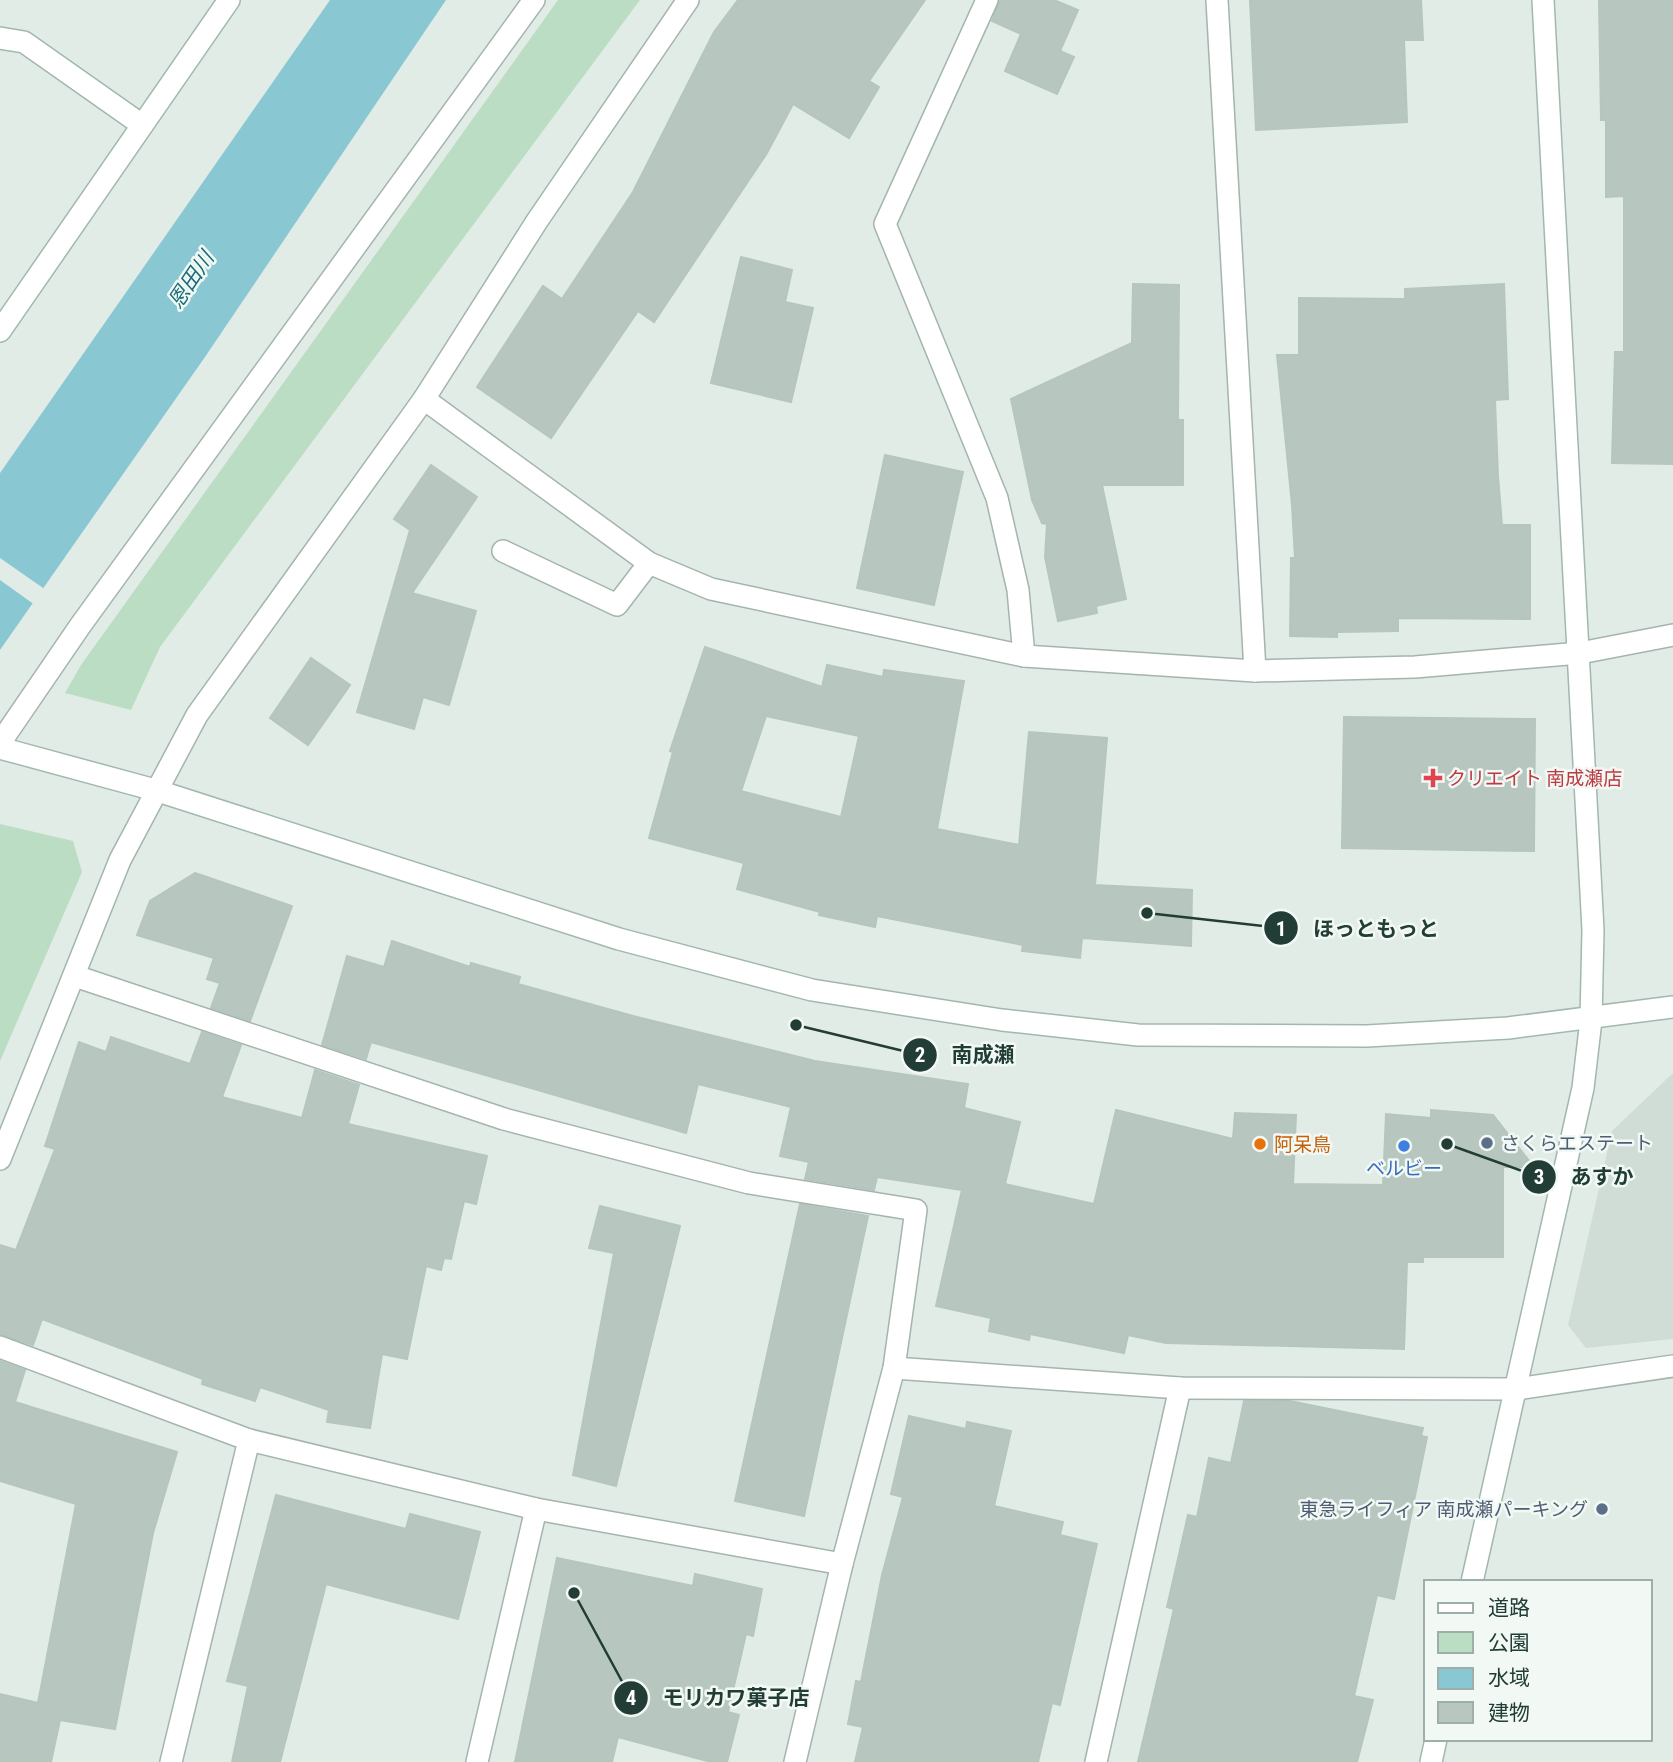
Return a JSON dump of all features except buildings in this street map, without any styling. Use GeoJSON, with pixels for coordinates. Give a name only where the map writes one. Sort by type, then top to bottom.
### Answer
{"type":"FeatureCollection","features":[{"type":"Feature","properties":{"kind":"street"},"geometry":{"type":"LineString","coordinates":[[0,331],[229,0]]}},
{"type":"Feature","properties":{"kind":"street"},"geometry":{"type":"LineString","coordinates":[[534,0],[80,626],[0,746],[155,790],[620,939],[812,990],[1002,1020],[1138,1035],[1367,1035],[1591,1020],[1673,1007]]}},
{"type":"Feature","properties":{"kind":"street"},"geometry":{"type":"LineString","coordinates":[[0,1159],[120,860],[197,715],[424,400],[529,232],[688,0]]}},
{"type":"Feature","properties":{"kind":"street"},"geometry":{"type":"LineString","coordinates":[[988,0],[885,224],[997,498],[1018,590],[1024,656]]}},
{"type":"Feature","properties":{"kind":"street"},"geometry":{"type":"LineString","coordinates":[[1217,0],[1255,671]]}},
{"type":"Feature","properties":{"kind":"street"},"geometry":{"type":"LineString","coordinates":[[1472,1580],[1583,1088],[1591,1020],[1593,930],[1580,653],[1543,0]]}},
{"type":"Feature","properties":{"kind":"street"},"geometry":{"type":"LineString","coordinates":[[0,38],[24,42],[142,125]]}},
{"type":"Feature","properties":{"kind":"street"},"geometry":{"type":"LineString","coordinates":[[424,400],[649,563],[710,589],[1024,656],[1255,671],[1415,667],[1580,653],[1673,635]]}},
{"type":"Feature","properties":{"kind":"street"},"geometry":{"type":"LineString","coordinates":[[503,551],[617,605],[649,563]]}},
{"type":"Feature","properties":{"kind":"street"},"geometry":{"type":"LineString","coordinates":[[75,976],[505,1119],[749,1183],[916,1210],[894,1368],[842,1564],[795,1762]]}},
{"type":"Feature","properties":{"kind":"street"},"geometry":{"type":"LineString","coordinates":[[0,1347],[249,1440],[536,1509],[842,1564]]}},
{"type":"Feature","properties":{"kind":"street"},"geometry":{"type":"LineString","coordinates":[[894,1368],[1180,1388],[1517,1389],[1673,1366]]}},
{"type":"Feature","properties":{"kind":"street"},"geometry":{"type":"LineString","coordinates":[[1096,1762],[1180,1388]]}},
{"type":"Feature","properties":{"kind":"street"},"geometry":{"type":"LineString","coordinates":[[171,1762],[249,1440]]}},
{"type":"Feature","properties":{"kind":"street"},"geometry":{"type":"LineString","coordinates":[[477,1762],[536,1509]]}},
{"type":"Feature","properties":{"kind":"street"},"geometry":{"type":"LineString","coordinates":[[1431,1762],[1436,1741]]}},
{"type":"Feature","properties":{"kind":"shaded area"},"geometry":{"type":"Polygon","coordinates":[[[1673,1073],[1673,1339],[1586,1348],[1568,1325],[1612,1131],[1673,1073]]]}},
{"type":"Feature","properties":{"kind":"green space"},"geometry":{"type":"Polygon","coordinates":[[[558,0],[640,0],[160,647],[131,710],[65,693],[81,665],[558,0]]]}},
{"type":"Feature","properties":{"kind":"green space"},"geometry":{"type":"Polygon","coordinates":[[[0,824],[73,841],[82,872],[0,1061],[0,824]]]}},
{"type":"Feature","properties":{"kind":"water","name":"恩田川"},"geometry":{"type":"Polygon","coordinates":[[[330,0],[446,0],[205,357],[0,650],[0,473],[330,0]]]}},
{"type":"Feature","properties":{"kind":"pier"},"geometry":{"type":"Polygon","coordinates":[[[0,558],[46,590],[35,605],[0,580],[0,558]]]}},
{"type":"Feature","properties":{"kind":"place","name":"クリエイト 南成瀬店"},"geometry":{"type":"Point","coordinates":[1433,778]}},
{"type":"Feature","properties":{"kind":"place","name":"ほっともっと"},"geometry":{"type":"Point","coordinates":[1147,913]}},
{"type":"Feature","properties":{"kind":"place","name":"南成瀬"},"geometry":{"type":"Point","coordinates":[796,1025]}},
{"type":"Feature","properties":{"kind":"place","name":"さくらエステート"},"geometry":{"type":"Point","coordinates":[1487,1143]}},
{"type":"Feature","properties":{"kind":"place","name":"阿呆鳥"},"geometry":{"type":"Point","coordinates":[1260,1144]}},
{"type":"Feature","properties":{"kind":"place","name":"あすか"},"geometry":{"type":"Point","coordinates":[1447,1144]}},
{"type":"Feature","properties":{"kind":"place","name":"ベルビー"},"geometry":{"type":"Point","coordinates":[1404,1146]}},
{"type":"Feature","properties":{"kind":"place","name":"東急ライフィア 南成瀬パーキング"},"geometry":{"type":"Point","coordinates":[1602,1509]}},
{"type":"Feature","properties":{"kind":"place","name":"モリカワ菓子店"},"geometry":{"type":"Point","coordinates":[574,1593]}}]}
